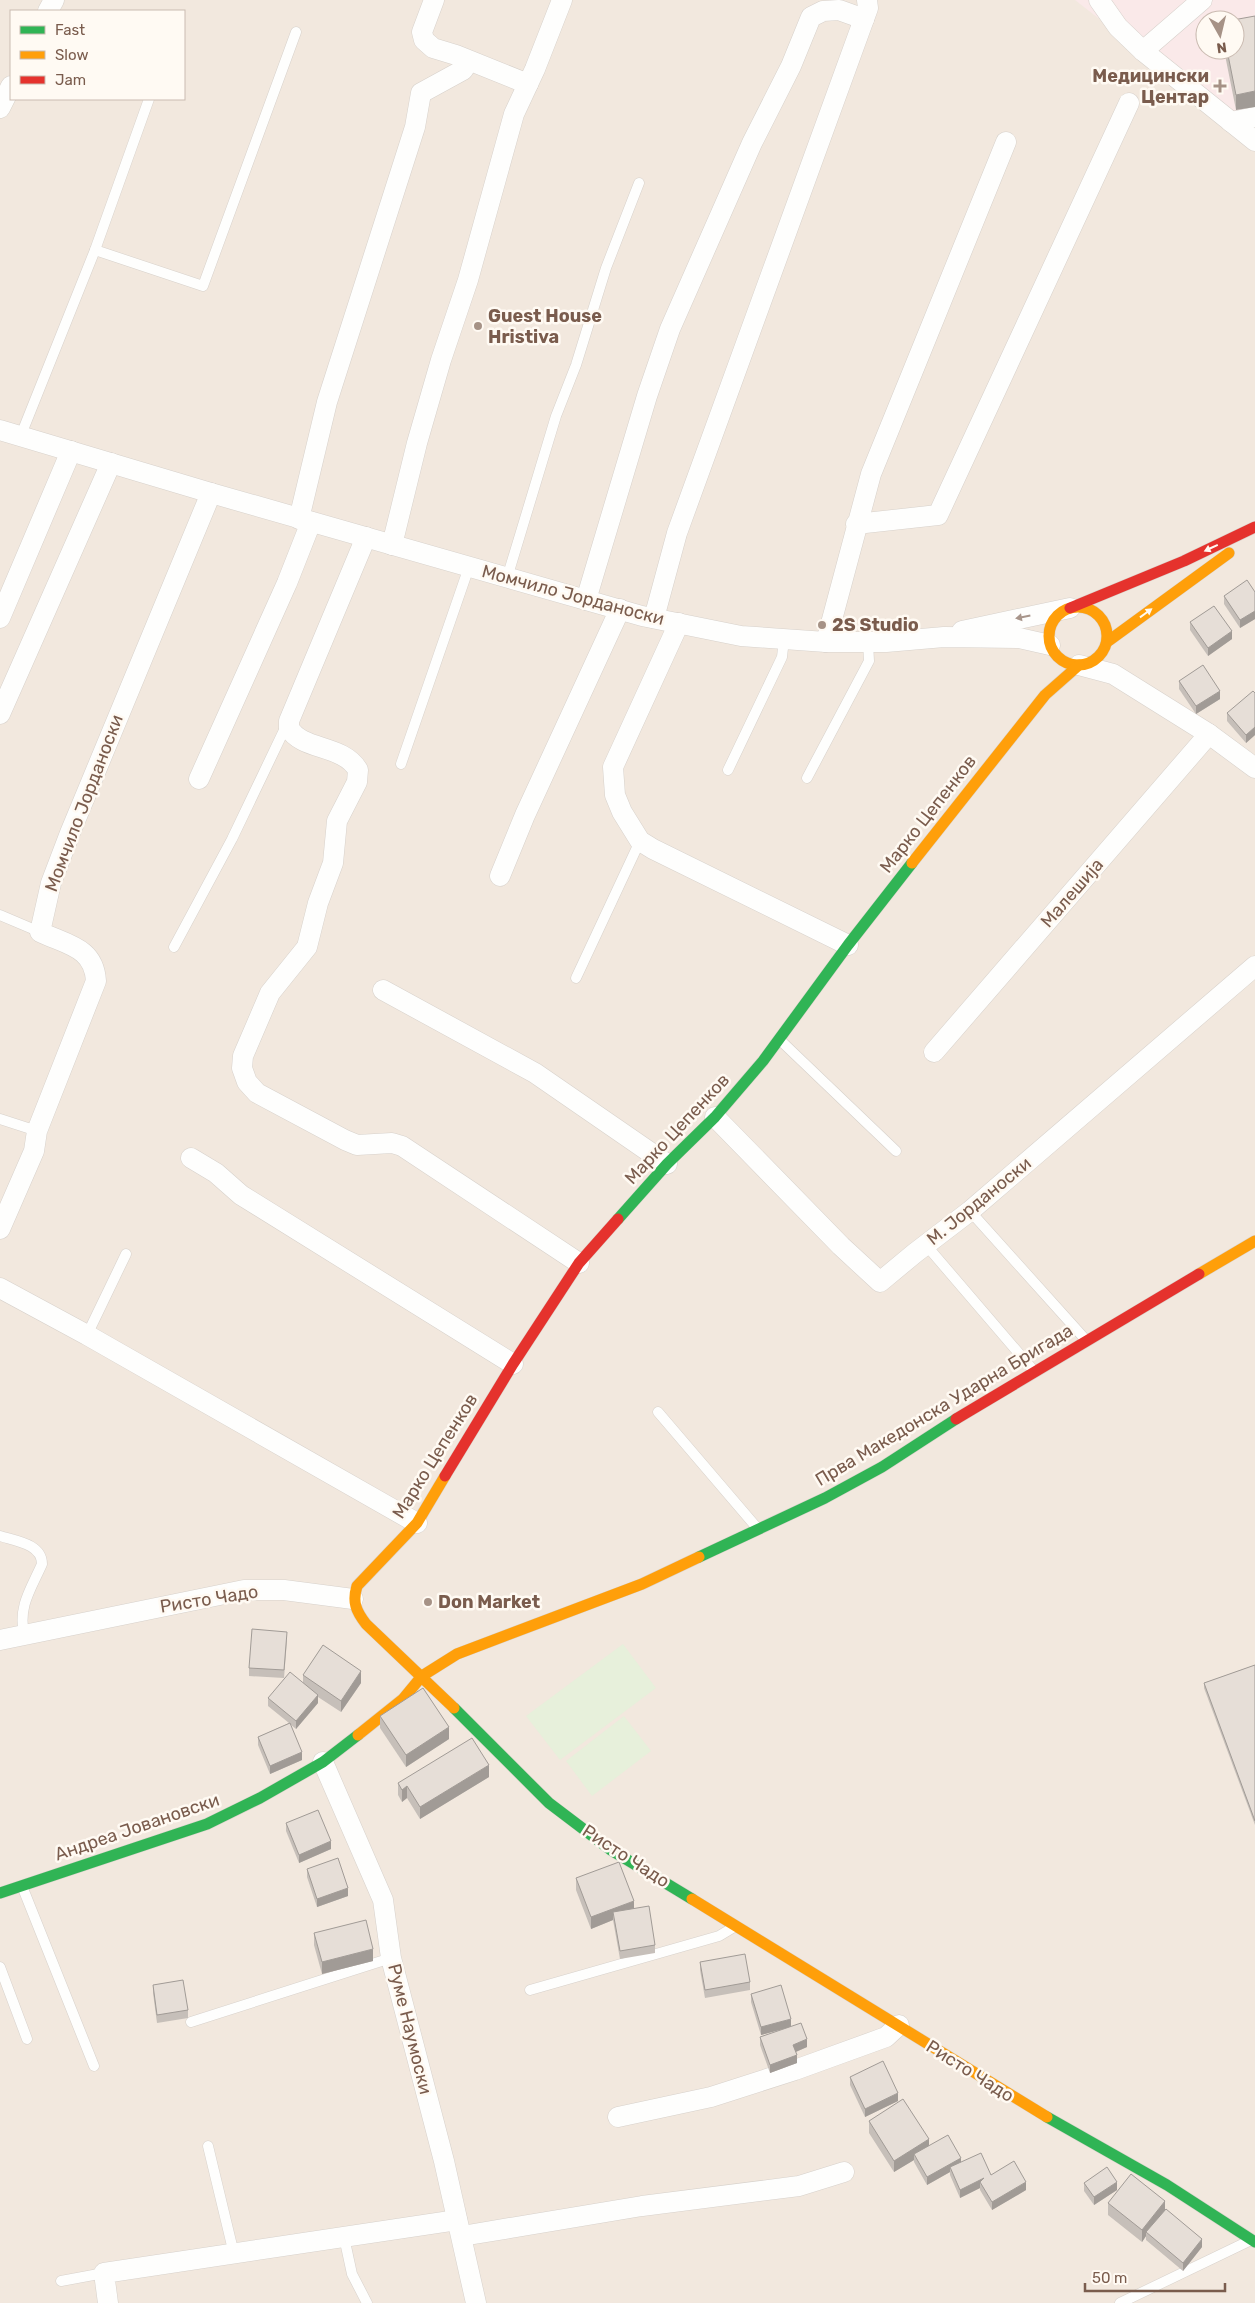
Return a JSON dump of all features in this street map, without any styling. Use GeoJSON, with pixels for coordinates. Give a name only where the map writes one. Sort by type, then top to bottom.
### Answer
{"type":"FeatureCollection","features":[{"type":"Feature","properties":{"kind":"street"},"geometry":{"type":"LineString","coordinates":[[434,0],[422,32],[424,40],[432,48],[528,84]]}},
{"type":"Feature","properties":{"kind":"street"},"geometry":{"type":"LineString","coordinates":[[392,545],[441,360],[468,280],[514,114],[562,0]]}},
{"type":"Feature","properties":{"kind":"street"},"geometry":{"type":"LineString","coordinates":[[1099,0],[1118,27],[1142,50],[1255,141]]}},
{"type":"Feature","properties":{"kind":"street"},"geometry":{"type":"LineString","coordinates":[[1142,50],[1202,0]]}},
{"type":"Feature","properties":{"kind":"street"},"geometry":{"type":"LineString","coordinates":[[586,600],[647,396],[670,329],[706,245],[752,144],[791,66],[811,18],[823,11],[866,9],[677,533],[654,618]]}},
{"type":"Feature","properties":{"kind":"street"},"geometry":{"type":"LineString","coordinates":[[199,779],[287,583],[305,520],[327,402],[414,127],[421,93],[463,70],[469,61]]}},
{"type":"Feature","properties":{"kind":"street"},"geometry":{"type":"LineString","coordinates":[[0,108],[10,88]]}},
{"type":"Feature","properties":{"kind":"street"},"geometry":{"type":"LineString","coordinates":[[856,524],[938,514],[1129,103]]}},
{"type":"Feature","properties":{"kind":"street"},"geometry":{"type":"LineString","coordinates":[[1231,122],[1255,117]]}},
{"type":"Feature","properties":{"kind":"street"},"geometry":{"type":"LineString","coordinates":[[826,642],[856,524],[871,474],[1006,142]]}},
{"type":"Feature","properties":{"kind":"street","name":"Момчило Јорданоски"},"geometry":{"type":"LineString","coordinates":[[0,430],[211,494],[654,618],[741,636],[826,642],[868,642],[944,637]]}},
{"type":"Feature","properties":{"kind":"street"},"geometry":{"type":"LineString","coordinates":[[0,618],[72,451]]}},
{"type":"Feature","properties":{"kind":"street"},"geometry":{"type":"LineString","coordinates":[[0,714],[111,463]]}},
{"type":"Feature","properties":{"kind":"street","name":"Момчило Јорданоски"},"geometry":{"type":"LineString","coordinates":[[40,932],[51,883],[211,494]]}},
{"type":"Feature","properties":{"kind":"street"},"geometry":{"type":"LineString","coordinates":[[1045,695],[1053,672],[1050,626],[1055,618],[1070,608],[1184,561],[1255,527]]}},
{"type":"Feature","properties":{"kind":"street"},"geometry":{"type":"LineString","coordinates":[[1045,695],[1079,665],[1089,663],[1105,646],[1255,534]]}},
{"type":"Feature","properties":{"kind":"street"},"geometry":{"type":"LineString","coordinates":[[366,537],[289,721],[292,734],[351,759],[358,770],[358,775],[337,821],[333,863],[318,903],[307,947],[270,993],[243,1056],[242,1068],[247,1082],[268,1101],[357,1145],[392,1143],[402,1146],[579,1263]]}},
{"type":"Feature","properties":{"kind":"street"},"geometry":{"type":"LineString","coordinates":[[944,637],[973,627],[1080,607],[1098,614],[1104,622],[1104,662],[1113,674]]}},
{"type":"Feature","properties":{"kind":"street"},"geometry":{"type":"LineString","coordinates":[[500,876],[525,815],[620,609]]}},
{"type":"Feature","properties":{"kind":"street"},"geometry":{"type":"LineString","coordinates":[[679,623],[613,767],[615,795],[640,841],[848,945]]}},
{"type":"Feature","properties":{"kind":"street"},"geometry":{"type":"LineString","coordinates":[[944,637],[1019,638],[1052,650],[1070,664],[1113,674],[1209,734],[1255,768]]}},
{"type":"Feature","properties":{"kind":"street","name":"Марко Цепенков"},"geometry":{"type":"LineString","coordinates":[[353,1599],[357,1586],[417,1523],[513,1364],[579,1263],[667,1164],[715,1117],[780,1039],[848,945],[1045,695]]}},
{"type":"Feature","properties":{"kind":"street","name":"Малешија"},"geometry":{"type":"LineString","coordinates":[[934,1052],[1209,734]]}},
{"type":"Feature","properties":{"kind":"street"},"geometry":{"type":"LineString","coordinates":[[0,1229],[34,1151],[37,1131],[96,982],[95,969],[89,956],[40,932]]}},
{"type":"Feature","properties":{"kind":"street","name":"М. Јорданоски"},"geometry":{"type":"LineString","coordinates":[[715,1117],[841,1246],[880,1282],[970,1211],[1255,966]]}},
{"type":"Feature","properties":{"kind":"street"},"geometry":{"type":"LineString","coordinates":[[383,990],[535,1073],[667,1164]]}},
{"type":"Feature","properties":{"kind":"street"},"geometry":{"type":"LineString","coordinates":[[191,1158],[216,1173],[241,1195],[513,1364]]}},
{"type":"Feature","properties":{"kind":"street","name":"Прва Македонска Ударна Бригада"},"geometry":{"type":"LineString","coordinates":[[422,1676],[457,1654],[642,1584],[760,1530],[882,1467],[986,1400],[1255,1241]]}},
{"type":"Feature","properties":{"kind":"street"},"geometry":{"type":"LineString","coordinates":[[0,1288],[87,1335],[417,1523]]}},
{"type":"Feature","properties":{"kind":"street","name":"Ристо Чадо"},"geometry":{"type":"LineString","coordinates":[[0,1640],[244,1590],[284,1590],[353,1599],[357,1612],[366,1624],[422,1676],[549,1803],[611,1850],[736,1924],[1013,2098],[1167,2185],[1254,2241]]}},
{"type":"Feature","properties":{"kind":"street","name":"Андреа Јовановски"},"geometry":{"type":"LineString","coordinates":[[0,1893],[207,1824],[260,1798],[323,1762],[403,1699],[422,1676]]}},
{"type":"Feature","properties":{"kind":"street","name":"Руме Наумоски"},"geometry":{"type":"LineString","coordinates":[[323,1762],[384,1900],[392,1958],[460,2228],[476,2303]]}},
{"type":"Feature","properties":{"kind":"street"},"geometry":{"type":"LineString","coordinates":[[618,2116],[711,2097],[796,2070],[886,2037],[899,2025]]}},
{"type":"Feature","properties":{"kind":"street"},"geometry":{"type":"LineString","coordinates":[[108,2303],[104,2273],[344,2237],[460,2228],[799,2186],[844,2172]]}},
{"type":"Feature","properties":{"kind":"lane"},"geometry":{"type":"LineString","coordinates":[[95,250],[203,286],[296,32]]}},
{"type":"Feature","properties":{"kind":"lane"},"geometry":{"type":"LineString","coordinates":[[21,435],[95,250],[149,100]]}},
{"type":"Feature","properties":{"kind":"lane"},"geometry":{"type":"LineString","coordinates":[[507,578],[556,416],[576,365],[606,268],[639,183]]}},
{"type":"Feature","properties":{"kind":"lane"},"geometry":{"type":"LineString","coordinates":[[400,764],[469,567]]}},
{"type":"Feature","properties":{"kind":"lane"},"geometry":{"type":"LineString","coordinates":[[728,770],[782,657],[784,639]]}},
{"type":"Feature","properties":{"kind":"lane"},"geometry":{"type":"LineString","coordinates":[[807,778],[869,661],[868,642]]}},
{"type":"Feature","properties":{"kind":"lane"},"geometry":{"type":"LineString","coordinates":[[174,947],[232,839],[289,721]]}},
{"type":"Feature","properties":{"kind":"lane"},"geometry":{"type":"LineString","coordinates":[[576,978],[640,841]]}},
{"type":"Feature","properties":{"kind":"lane"},"geometry":{"type":"LineString","coordinates":[[0,915],[40,932]]}},
{"type":"Feature","properties":{"kind":"lane"},"geometry":{"type":"LineString","coordinates":[[780,1039],[896,1151]]}},
{"type":"Feature","properties":{"kind":"lane"},"geometry":{"type":"LineString","coordinates":[[0,1119],[37,1131]]}},
{"type":"Feature","properties":{"kind":"lane"},"geometry":{"type":"LineString","coordinates":[[970,1211],[1086,1340]]}},
{"type":"Feature","properties":{"kind":"lane"},"geometry":{"type":"LineString","coordinates":[[926,1245],[1035,1372]]}},
{"type":"Feature","properties":{"kind":"lane"},"geometry":{"type":"LineString","coordinates":[[87,1335],[126,1254]]}},
{"type":"Feature","properties":{"kind":"lane"},"geometry":{"type":"LineString","coordinates":[[658,1412],[760,1530]]}},
{"type":"Feature","properties":{"kind":"lane"},"geometry":{"type":"LineString","coordinates":[[0,1536],[37,1549],[42,1556],[42,1564],[21,1618],[24,1634]]}},
{"type":"Feature","properties":{"kind":"lane"},"geometry":{"type":"LineString","coordinates":[[21,1886],[94,2066]]}},
{"type":"Feature","properties":{"kind":"lane"},"geometry":{"type":"LineString","coordinates":[[530,1990],[719,1936],[736,1924]]}},
{"type":"Feature","properties":{"kind":"lane"},"geometry":{"type":"LineString","coordinates":[[191,2022],[392,1958]]}},
{"type":"Feature","properties":{"kind":"lane"},"geometry":{"type":"LineString","coordinates":[[0,1967],[26,2039]]}},
{"type":"Feature","properties":{"kind":"lane"},"geometry":{"type":"LineString","coordinates":[[208,2146],[234,2254]]}},
{"type":"Feature","properties":{"kind":"lane"},"geometry":{"type":"LineString","coordinates":[[344,2237],[352,2274],[367,2303]]}},
{"type":"Feature","properties":{"kind":"lane"},"geometry":{"type":"LineString","coordinates":[[1120,2303],[1254,2241]]}},
{"type":"Feature","properties":{"kind":"lane"},"geometry":{"type":"LineString","coordinates":[[61,2281],[104,2273]]}},
{"type":"Feature","properties":{"kind":"shaded area"},"geometry":{"type":"Polygon","coordinates":[[[0,0],[1255,0],[1255,2303],[0,2303],[0,0]]]}},
{"type":"Feature","properties":{"kind":"shaded area","name":"Медицински Центар"},"geometry":{"type":"Polygon","coordinates":[[[1075,0],[1255,0],[1255,141],[1075,0]]]}},
{"type":"Feature","properties":{"kind":"green space"},"geometry":{"type":"Polygon","coordinates":[[[623,1644],[656,1688],[560,1760],[526,1716],[623,1644]]]}},
{"type":"Feature","properties":{"kind":"green space"},"geometry":{"type":"Polygon","coordinates":[[[624,1716],[651,1751],[592,1796],[566,1761],[624,1716]]]}},
{"type":"Feature","properties":{"kind":"building"},"geometry":{"type":"Polygon","coordinates":[[[1255,16],[1255,91],[1236,95],[1229,60],[1245,60],[1245,18],[1255,16]]]}},
{"type":"Feature","properties":{"kind":"building"},"geometry":{"type":"Polygon","coordinates":[[[1247,580],[1255,592],[1255,611],[1240,620],[1224,596],[1247,580]]]}},
{"type":"Feature","properties":{"kind":"building"},"geometry":{"type":"Polygon","coordinates":[[[1214,606],[1232,631],[1208,648],[1190,622],[1214,606]]]}},
{"type":"Feature","properties":{"kind":"building"},"geometry":{"type":"Polygon","coordinates":[[[1203,665],[1220,691],[1196,706],[1179,681],[1203,665]]]}},
{"type":"Feature","properties":{"kind":"building"},"geometry":{"type":"Polygon","coordinates":[[[1253,691],[1255,693],[1255,727],[1246,735],[1227,713],[1253,691]]]}},
{"type":"Feature","properties":{"kind":"building"},"geometry":{"type":"Polygon","coordinates":[[[252,1629],[287,1632],[284,1670],[249,1668],[252,1629]]]}},
{"type":"Feature","properties":{"kind":"building"},"geometry":{"type":"Polygon","coordinates":[[[323,1645],[361,1671],[341,1701],[303,1675],[323,1645]]]}},
{"type":"Feature","properties":{"kind":"building"},"geometry":{"type":"Polygon","coordinates":[[[1255,1665],[1255,1821],[1204,1683],[1255,1665]]]}},
{"type":"Feature","properties":{"kind":"building"},"geometry":{"type":"Polygon","coordinates":[[[290,1672],[318,1695],[296,1721],[268,1698],[290,1672]]]}},
{"type":"Feature","properties":{"kind":"building"},"geometry":{"type":"Polygon","coordinates":[[[423,1688],[449,1727],[406,1755],[380,1716],[423,1688]]]}},
{"type":"Feature","properties":{"kind":"building"},"geometry":{"type":"Polygon","coordinates":[[[290,1723],[302,1752],[270,1766],[258,1737],[290,1723]]]}},
{"type":"Feature","properties":{"kind":"building"},"geometry":{"type":"Polygon","coordinates":[[[472,1738],[489,1765],[420,1807],[407,1786],[402,1790],[398,1783],[472,1738]]]}},
{"type":"Feature","properties":{"kind":"building"},"geometry":{"type":"Polygon","coordinates":[[[318,1810],[331,1841],[299,1855],[286,1823],[318,1810]]]}},
{"type":"Feature","properties":{"kind":"building"},"geometry":{"type":"Polygon","coordinates":[[[338,1858],[348,1888],[317,1899],[307,1869],[338,1858]]]}},
{"type":"Feature","properties":{"kind":"building"},"geometry":{"type":"Polygon","coordinates":[[[619,1862],[634,1901],[591,1917],[576,1878],[619,1862]]]}},
{"type":"Feature","properties":{"kind":"building"},"geometry":{"type":"Polygon","coordinates":[[[649,1906],[655,1945],[620,1951],[613,1912],[649,1906]]]}},
{"type":"Feature","properties":{"kind":"building"},"geometry":{"type":"Polygon","coordinates":[[[366,1920],[373,1949],[322,1962],[314,1933],[366,1920]]]}},
{"type":"Feature","properties":{"kind":"building"},"geometry":{"type":"Polygon","coordinates":[[[745,1954],[750,1982],[705,1990],[700,1962],[745,1954]]]}},
{"type":"Feature","properties":{"kind":"building"},"geometry":{"type":"Polygon","coordinates":[[[183,1980],[188,2010],[157,2015],[153,1985],[183,1980]]]}},
{"type":"Feature","properties":{"kind":"building"},"geometry":{"type":"Polygon","coordinates":[[[781,1985],[791,2019],[761,2027],[751,1994],[781,1985]]]}},
{"type":"Feature","properties":{"kind":"building"},"geometry":{"type":"Polygon","coordinates":[[[801,2023],[807,2039],[793,2045],[797,2055],[770,2065],[760,2037],[801,2023]]]}},
{"type":"Feature","properties":{"kind":"building"},"geometry":{"type":"Polygon","coordinates":[[[883,2061],[898,2093],[865,2109],[850,2077],[883,2061]]]}},
{"type":"Feature","properties":{"kind":"building"},"geometry":{"type":"Polygon","coordinates":[[[903,2099],[929,2139],[894,2161],[869,2121],[903,2099]]]}},
{"type":"Feature","properties":{"kind":"building"},"geometry":{"type":"Polygon","coordinates":[[[948,2135],[961,2158],[927,2177],[914,2154],[948,2135]]]}},
{"type":"Feature","properties":{"kind":"building"},"geometry":{"type":"Polygon","coordinates":[[[981,2153],[991,2175],[1014,2161],[1026,2182],[992,2202],[980,2182],[984,2178],[960,2190],[950,2167],[981,2153]]]}},
{"type":"Feature","properties":{"kind":"building"},"geometry":{"type":"Polygon","coordinates":[[[1107,2167],[1117,2182],[1094,2197],[1084,2183],[1107,2167]]]}},
{"type":"Feature","properties":{"kind":"building"},"geometry":{"type":"Polygon","coordinates":[[[1131,2174],[1165,2201],[1142,2230],[1108,2203],[1131,2174]]]}},
{"type":"Feature","properties":{"kind":"building"},"geometry":{"type":"Polygon","coordinates":[[[1166,2209],[1202,2239],[1183,2263],[1146,2232],[1166,2209]]]}},
{"type":"Feature","properties":{"kind":"traffic: fast"},"geometry":{"type":"LineString","coordinates":[[618,1219],[667,1164],[715,1117],[763,1061],[848,945],[912,863]]}},
{"type":"Feature","properties":{"kind":"traffic: fast"},"geometry":{"type":"LineString","coordinates":[[699,1557],[825,1498],[882,1467],[956,1419]]}},
{"type":"Feature","properties":{"kind":"traffic: fast"},"geometry":{"type":"LineString","coordinates":[[454,1708],[549,1803],[611,1850],[692,1899]]}},
{"type":"Feature","properties":{"kind":"traffic: fast"},"geometry":{"type":"LineString","coordinates":[[0,1893],[207,1824],[260,1798],[323,1762],[358,1735]]}},
{"type":"Feature","properties":{"kind":"traffic: fast"},"geometry":{"type":"LineString","coordinates":[[1047,2117],[1167,2185],[1255,2242]]}},
{"type":"Feature","properties":{"kind":"traffic: slow"},"geometry":{"type":"LineString","coordinates":[[1107,642],[1229,553]]}},
{"type":"Feature","properties":{"kind":"traffic: slow"},"geometry":{"type":"LineString","coordinates":[[1078,607],[1089,609],[1102,620],[1107,636],[1105,647],[1094,660],[1078,665],[1067,663],[1054,652],[1049,636],[1051,625],[1062,612],[1078,607]]}},
{"type":"Feature","properties":{"kind":"traffic: slow"},"geometry":{"type":"LineString","coordinates":[[912,863],[1045,695],[1079,665]]}},
{"type":"Feature","properties":{"kind":"traffic: slow"},"geometry":{"type":"LineString","coordinates":[[1199,1274],[1255,1241]]}},
{"type":"Feature","properties":{"kind":"traffic: slow"},"geometry":{"type":"LineString","coordinates":[[445,1476],[417,1523],[357,1586],[355,1602],[357,1610],[366,1624],[454,1708]]}},
{"type":"Feature","properties":{"kind":"traffic: slow"},"geometry":{"type":"LineString","coordinates":[[358,1735],[403,1699],[422,1676],[457,1654],[642,1584],[699,1557]]}},
{"type":"Feature","properties":{"kind":"traffic: slow"},"geometry":{"type":"LineString","coordinates":[[692,1899],[1047,2117]]}},
{"type":"Feature","properties":{"kind":"traffic: jam"},"geometry":{"type":"LineString","coordinates":[[1070,608],[1184,561],[1255,527]]}},
{"type":"Feature","properties":{"kind":"traffic: jam"},"geometry":{"type":"LineString","coordinates":[[445,1476],[513,1364],[579,1263],[618,1219]]}},
{"type":"Feature","properties":{"kind":"traffic: jam"},"geometry":{"type":"LineString","coordinates":[[956,1419],[1199,1274]]}},
{"type":"Feature","properties":{"kind":"place","name":"Медицински Центар"},"geometry":{"type":"Point","coordinates":[1220,86]}},
{"type":"Feature","properties":{"kind":"place","name":"Guest House Hristiva"},"geometry":{"type":"Point","coordinates":[478,326]}},
{"type":"Feature","properties":{"kind":"place","name":"2S Studio"},"geometry":{"type":"Point","coordinates":[822,625]}},
{"type":"Feature","properties":{"kind":"place","name":"Don Market"},"geometry":{"type":"Point","coordinates":[428,1602]}}]}
